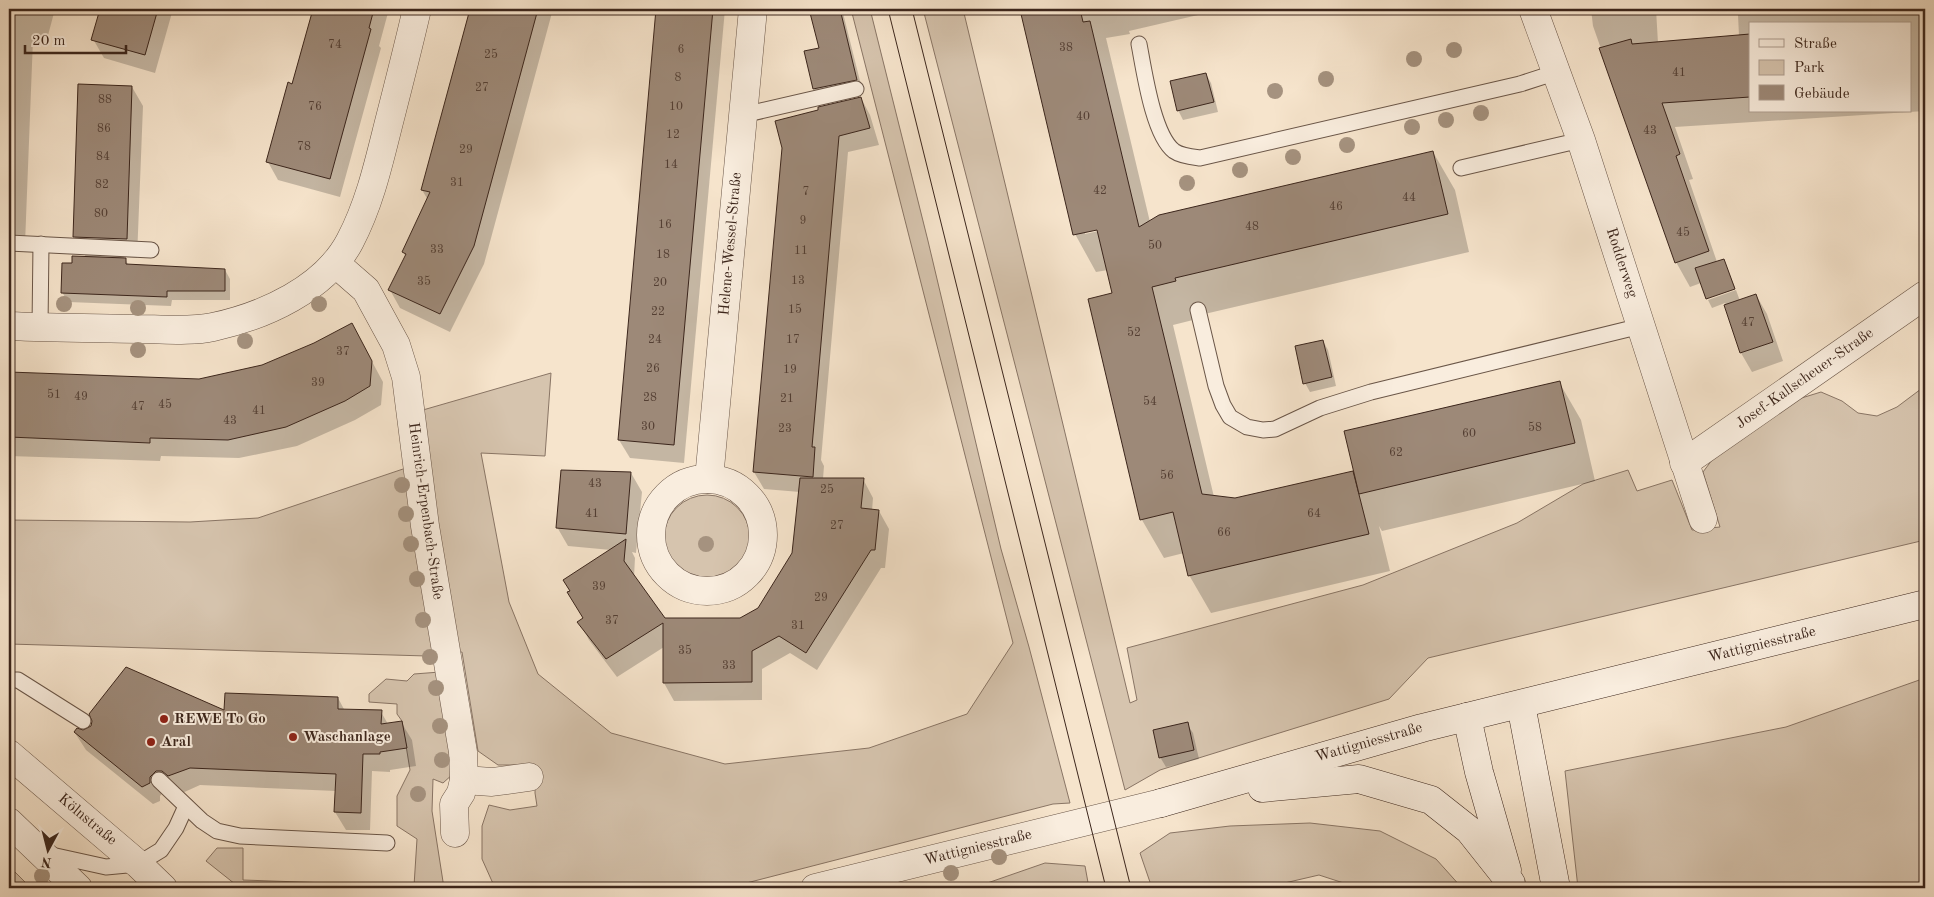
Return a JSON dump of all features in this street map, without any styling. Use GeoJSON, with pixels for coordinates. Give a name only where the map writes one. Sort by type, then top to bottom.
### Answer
{"type":"FeatureCollection","features":[{"type":"Feature","properties":{"kind":"street"},"geometry":{"type":"LineString","coordinates":[[9,326],[182,330],[212,328],[245,318],[276,305],[319,279],[335,263],[350,242],[363,214],[374,182],[417,9]]}},
{"type":"Feature","properties":{"kind":"street","name":"Helene-Wessel-Straße"},"geometry":{"type":"LineString","coordinates":[[709,478],[753,9]]}},
{"type":"Feature","properties":{"kind":"street","name":"Rodderweg"},"geometry":{"type":"LineString","coordinates":[[1533,9],[1581,140],[1703,519]]}},
{"type":"Feature","properties":{"kind":"street","name":"Heinrich-Erpenbach-Straße"},"geometry":{"type":"LineString","coordinates":[[335,263],[366,290],[396,345],[406,377],[426,526],[463,752],[464,780],[461,794],[454,804],[455,833]]}},
{"type":"Feature","properties":{"kind":"street","name":"Josef-Kallscheuer-Straße"},"geometry":{"type":"LineString","coordinates":[[1684,463],[1925,295]]}},
{"type":"Feature","properties":{"kind":"street"},"geometry":{"type":"LineString","coordinates":[[709,478],[728,483],[745,493],[756,508],[763,526],[762,546],[755,564],[742,579],[726,588],[706,591],[689,588],[672,580],[660,568],[652,551],[650,534],[653,516],[662,500],[675,488],[692,480],[709,478]]}},
{"type":"Feature","properties":{"kind":"street","name":"Wattigniesstraße"},"geometry":{"type":"LineString","coordinates":[[815,888],[1161,803],[1467,717],[1925,604]]}},
{"type":"Feature","properties":{"kind":"street"},"geometry":{"type":"LineString","coordinates":[[1520,705],[1556,888]]}},
{"type":"Feature","properties":{"kind":"street"},"geometry":{"type":"LineString","coordinates":[[1467,717],[1479,772],[1512,886]]}},
{"type":"Feature","properties":{"kind":"street","name":"Kölnstraße"},"geometry":{"type":"LineString","coordinates":[[9,754],[138,864],[163,888]]}},
{"type":"Feature","properties":{"kind":"street"},"geometry":{"type":"LineString","coordinates":[[464,780],[492,782],[529,777]]}},
{"type":"Feature","properties":{"kind":"street"},"geometry":{"type":"LineString","coordinates":[[1161,803],[1277,785],[1359,780],[1431,800],[1469,830],[1512,886]]}},
{"type":"Feature","properties":{"kind":"street"},"geometry":{"type":"LineString","coordinates":[[9,822],[78,888]]}},
{"type":"Feature","properties":{"kind":"lane"},"geometry":{"type":"LineString","coordinates":[[1139,44],[1147,84],[1163,137],[1174,150],[1185,155],[1200,158],[1520,84],[1557,72]]}},
{"type":"Feature","properties":{"kind":"lane"},"geometry":{"type":"LineString","coordinates":[[743,115],[856,89]]}},
{"type":"Feature","properties":{"kind":"lane"},"geometry":{"type":"LineString","coordinates":[[1460,168],[1581,140]]}},
{"type":"Feature","properties":{"kind":"lane"},"geometry":{"type":"LineString","coordinates":[[9,243],[150,250]]}},
{"type":"Feature","properties":{"kind":"lane"},"geometry":{"type":"LineString","coordinates":[[40,327],[41,244]]}},
{"type":"Feature","properties":{"kind":"lane"},"geometry":{"type":"LineString","coordinates":[[1198,310],[1222,405],[1230,417],[1247,427],[1263,430],[1275,429],[1320,408],[1364,394],[1641,326]]}},
{"type":"Feature","properties":{"kind":"lane"},"geometry":{"type":"LineString","coordinates":[[9,680],[18,680],[83,721]]}},
{"type":"Feature","properties":{"kind":"lane"},"geometry":{"type":"LineString","coordinates":[[159,780],[202,821],[217,831],[240,836],[387,843]]}},
{"type":"Feature","properties":{"kind":"lane"},"geometry":{"type":"LineString","coordinates":[[40,852],[106,867],[138,864],[161,850],[176,828],[186,806]]}},
{"type":"Feature","properties":{"kind":"green space"},"geometry":{"type":"Polygon","coordinates":[[[851,9],[870,9],[928,241],[1001,549],[1070,803],[1053,804],[727,888],[495,888],[482,859],[482,826],[489,805],[510,810],[537,806],[535,793],[536,765],[498,765],[478,751],[462,652],[427,656],[9,644],[9,520],[190,522],[258,518],[406,468],[416,412],[551,373],[545,456],[481,453],[509,602],[538,674],[611,733],[725,764],[869,748],[967,714],[1013,643],[851,9]]]}},
{"type":"Feature","properties":{"kind":"green space"},"geometry":{"type":"Polygon","coordinates":[[[923,9],[963,9],[1130,703],[1137,700],[1127,648],[1363,585],[1517,523],[1583,484],[1628,470],[1637,491],[1672,480],[1692,530],[1720,527],[1703,472],[1712,460],[1795,400],[1821,392],[1842,401],[1858,413],[1877,416],[1897,407],[1925,386],[1925,540],[1428,658],[1389,699],[1160,770],[1125,790],[923,9]]]}},
{"type":"Feature","properties":{"kind":"green space"},"geometry":{"type":"Polygon","coordinates":[[[707,495],[723,498],[731,502],[743,514],[747,522],[750,538],[747,554],[743,562],[731,574],[723,578],[707,581],[691,578],[683,574],[671,562],[667,554],[664,538],[667,522],[671,514],[683,502],[691,498],[707,495]]]}},
{"type":"Feature","properties":{"kind":"green space"},"geometry":{"type":"Polygon","coordinates":[[[440,672],[454,773],[443,783],[433,779],[432,811],[444,888],[240,888],[206,861],[217,848],[243,848],[243,880],[414,886],[417,839],[397,826],[397,796],[410,770],[402,721],[397,714],[397,704],[369,702],[369,694],[386,679],[407,681],[414,674],[440,672]]]}},
{"type":"Feature","properties":{"kind":"green space"},"geometry":{"type":"Polygon","coordinates":[[[1925,678],[1925,888],[1578,888],[1565,771],[1786,727],[1925,678]]]}},
{"type":"Feature","properties":{"kind":"green space"},"geometry":{"type":"Polygon","coordinates":[[[1310,823],[1380,831],[1436,859],[1462,888],[1359,888],[1319,875],[1263,888],[1152,888],[1140,853],[1170,833],[1230,826],[1310,823]]]}},
{"type":"Feature","properties":{"kind":"green space"},"geometry":{"type":"Polygon","coordinates":[[[1045,863],[1085,866],[1089,888],[973,888],[1045,863]]]}},
{"type":"Feature","properties":{"kind":"green space"},"geometry":{"type":"Polygon","coordinates":[[[9,866],[31,888],[9,888],[9,866]]]}},
{"type":"Feature","properties":{"kind":"building"},"geometry":{"type":"Polygon","coordinates":[[[100,9],[158,9],[145,55],[91,40],[100,9]]]}},
{"type":"Feature","properties":{"kind":"building"},"geometry":{"type":"Polygon","coordinates":[[[313,9],[374,9],[369,28],[371,29],[330,179],[266,162],[288,82],[292,84],[313,9]]]}},
{"type":"Feature","properties":{"kind":"building"},"geometry":{"type":"Polygon","coordinates":[[[470,9],[538,9],[474,246],[440,314],[388,290],[406,254],[402,252],[430,192],[421,190],[470,9]]]}},
{"type":"Feature","properties":{"kind":"building"},"geometry":{"type":"Polygon","coordinates":[[[656,9],[713,9],[674,445],[618,440],[656,9]]]}},
{"type":"Feature","properties":{"kind":"building"},"geometry":{"type":"Polygon","coordinates":[[[809,9],[840,9],[857,80],[813,89],[804,51],[819,48],[809,9]]]}},
{"type":"Feature","properties":{"kind":"building"},"geometry":{"type":"Polygon","coordinates":[[[1044,9],[1080,9],[1083,22],[1090,21],[1139,227],[1159,215],[1433,151],[1448,214],[1175,278],[1176,281],[1152,287],[1202,494],[1235,498],[1353,471],[1369,534],[1188,576],[1173,512],[1140,520],[1088,299],[1112,293],[1097,230],[1073,235],[1021,14],[1044,9]]]}},
{"type":"Feature","properties":{"kind":"building"},"geometry":{"type":"Polygon","coordinates":[[[1749,34],[1749,97],[1662,103],[1680,154],[1676,156],[1709,251],[1675,263],[1599,48],[1631,39],[1632,44],[1749,34]]]}},
{"type":"Feature","properties":{"kind":"building"},"geometry":{"type":"Polygon","coordinates":[[[1206,73],[1214,102],[1177,111],[1170,81],[1206,73]]]}},
{"type":"Feature","properties":{"kind":"building"},"geometry":{"type":"Polygon","coordinates":[[[78,84],[132,86],[127,239],[73,237],[78,84]]]}},
{"type":"Feature","properties":{"kind":"building"},"geometry":{"type":"Polygon","coordinates":[[[861,97],[870,128],[839,136],[812,447],[815,447],[813,477],[753,472],[782,148],[775,121],[818,110],[818,107],[861,97]]]}},
{"type":"Feature","properties":{"kind":"building"},"geometry":{"type":"Polygon","coordinates":[[[72,256],[126,258],[126,264],[225,269],[225,291],[167,291],[167,297],[61,293],[62,263],[72,263],[72,256]]]}},
{"type":"Feature","properties":{"kind":"building"},"geometry":{"type":"Polygon","coordinates":[[[1724,259],[1735,289],[1706,299],[1695,268],[1724,259]]]}},
{"type":"Feature","properties":{"kind":"building"},"geometry":{"type":"Polygon","coordinates":[[[1756,294],[1773,342],[1740,353],[1724,305],[1756,294]]]}},
{"type":"Feature","properties":{"kind":"building"},"geometry":{"type":"Polygon","coordinates":[[[352,323],[372,361],[370,386],[345,401],[286,427],[228,440],[150,438],[150,443],[9,437],[9,372],[199,379],[262,365],[314,343],[352,323]]]}},
{"type":"Feature","properties":{"kind":"building"},"geometry":{"type":"Polygon","coordinates":[[[1323,340],[1332,377],[1303,384],[1295,346],[1323,340]]]}},
{"type":"Feature","properties":{"kind":"building"},"geometry":{"type":"Polygon","coordinates":[[[1560,381],[1575,443],[1359,494],[1344,431],[1560,381]]]}},
{"type":"Feature","properties":{"kind":"building"},"geometry":{"type":"Polygon","coordinates":[[[561,470],[631,472],[626,534],[556,528],[561,470]]]}},
{"type":"Feature","properties":{"kind":"building"},"geometry":{"type":"Polygon","coordinates":[[[800,478],[864,478],[861,508],[879,510],[875,550],[871,550],[806,653],[779,636],[752,651],[752,682],[663,683],[663,623],[606,659],[577,622],[583,618],[567,592],[570,591],[563,580],[626,539],[624,561],[665,618],[740,618],[758,608],[792,553],[800,478]]]}},
{"type":"Feature","properties":{"kind":"building"},"geometry":{"type":"Polygon","coordinates":[[[126,667],[224,710],[225,693],[338,697],[338,709],[382,710],[381,724],[402,721],[407,748],[380,752],[380,754],[363,754],[361,813],[334,812],[336,774],[190,768],[168,776],[162,771],[156,771],[150,777],[150,783],[142,787],[74,732],[77,728],[83,730],[91,726],[92,721],[89,714],[126,667]]]}},
{"type":"Feature","properties":{"kind":"building"},"geometry":{"type":"Polygon","coordinates":[[[1188,722],[1194,750],[1159,758],[1153,730],[1188,722]]]}},
{"type":"Feature","properties":{"kind":"tram line"},"geometry":{"type":"LineString","coordinates":[[888,9],[1106,888]]}},
{"type":"Feature","properties":{"kind":"tram line"},"geometry":{"type":"LineString","coordinates":[[912,9],[1131,888]]}},
{"type":"Feature","properties":{"kind":"place","name":"REWE To Go"},"geometry":{"type":"Point","coordinates":[164,719]}},
{"type":"Feature","properties":{"kind":"place","name":"Waschanlage"},"geometry":{"type":"Point","coordinates":[293,737]}},
{"type":"Feature","properties":{"kind":"place","name":"Aral"},"geometry":{"type":"Point","coordinates":[151,742]}}]}
